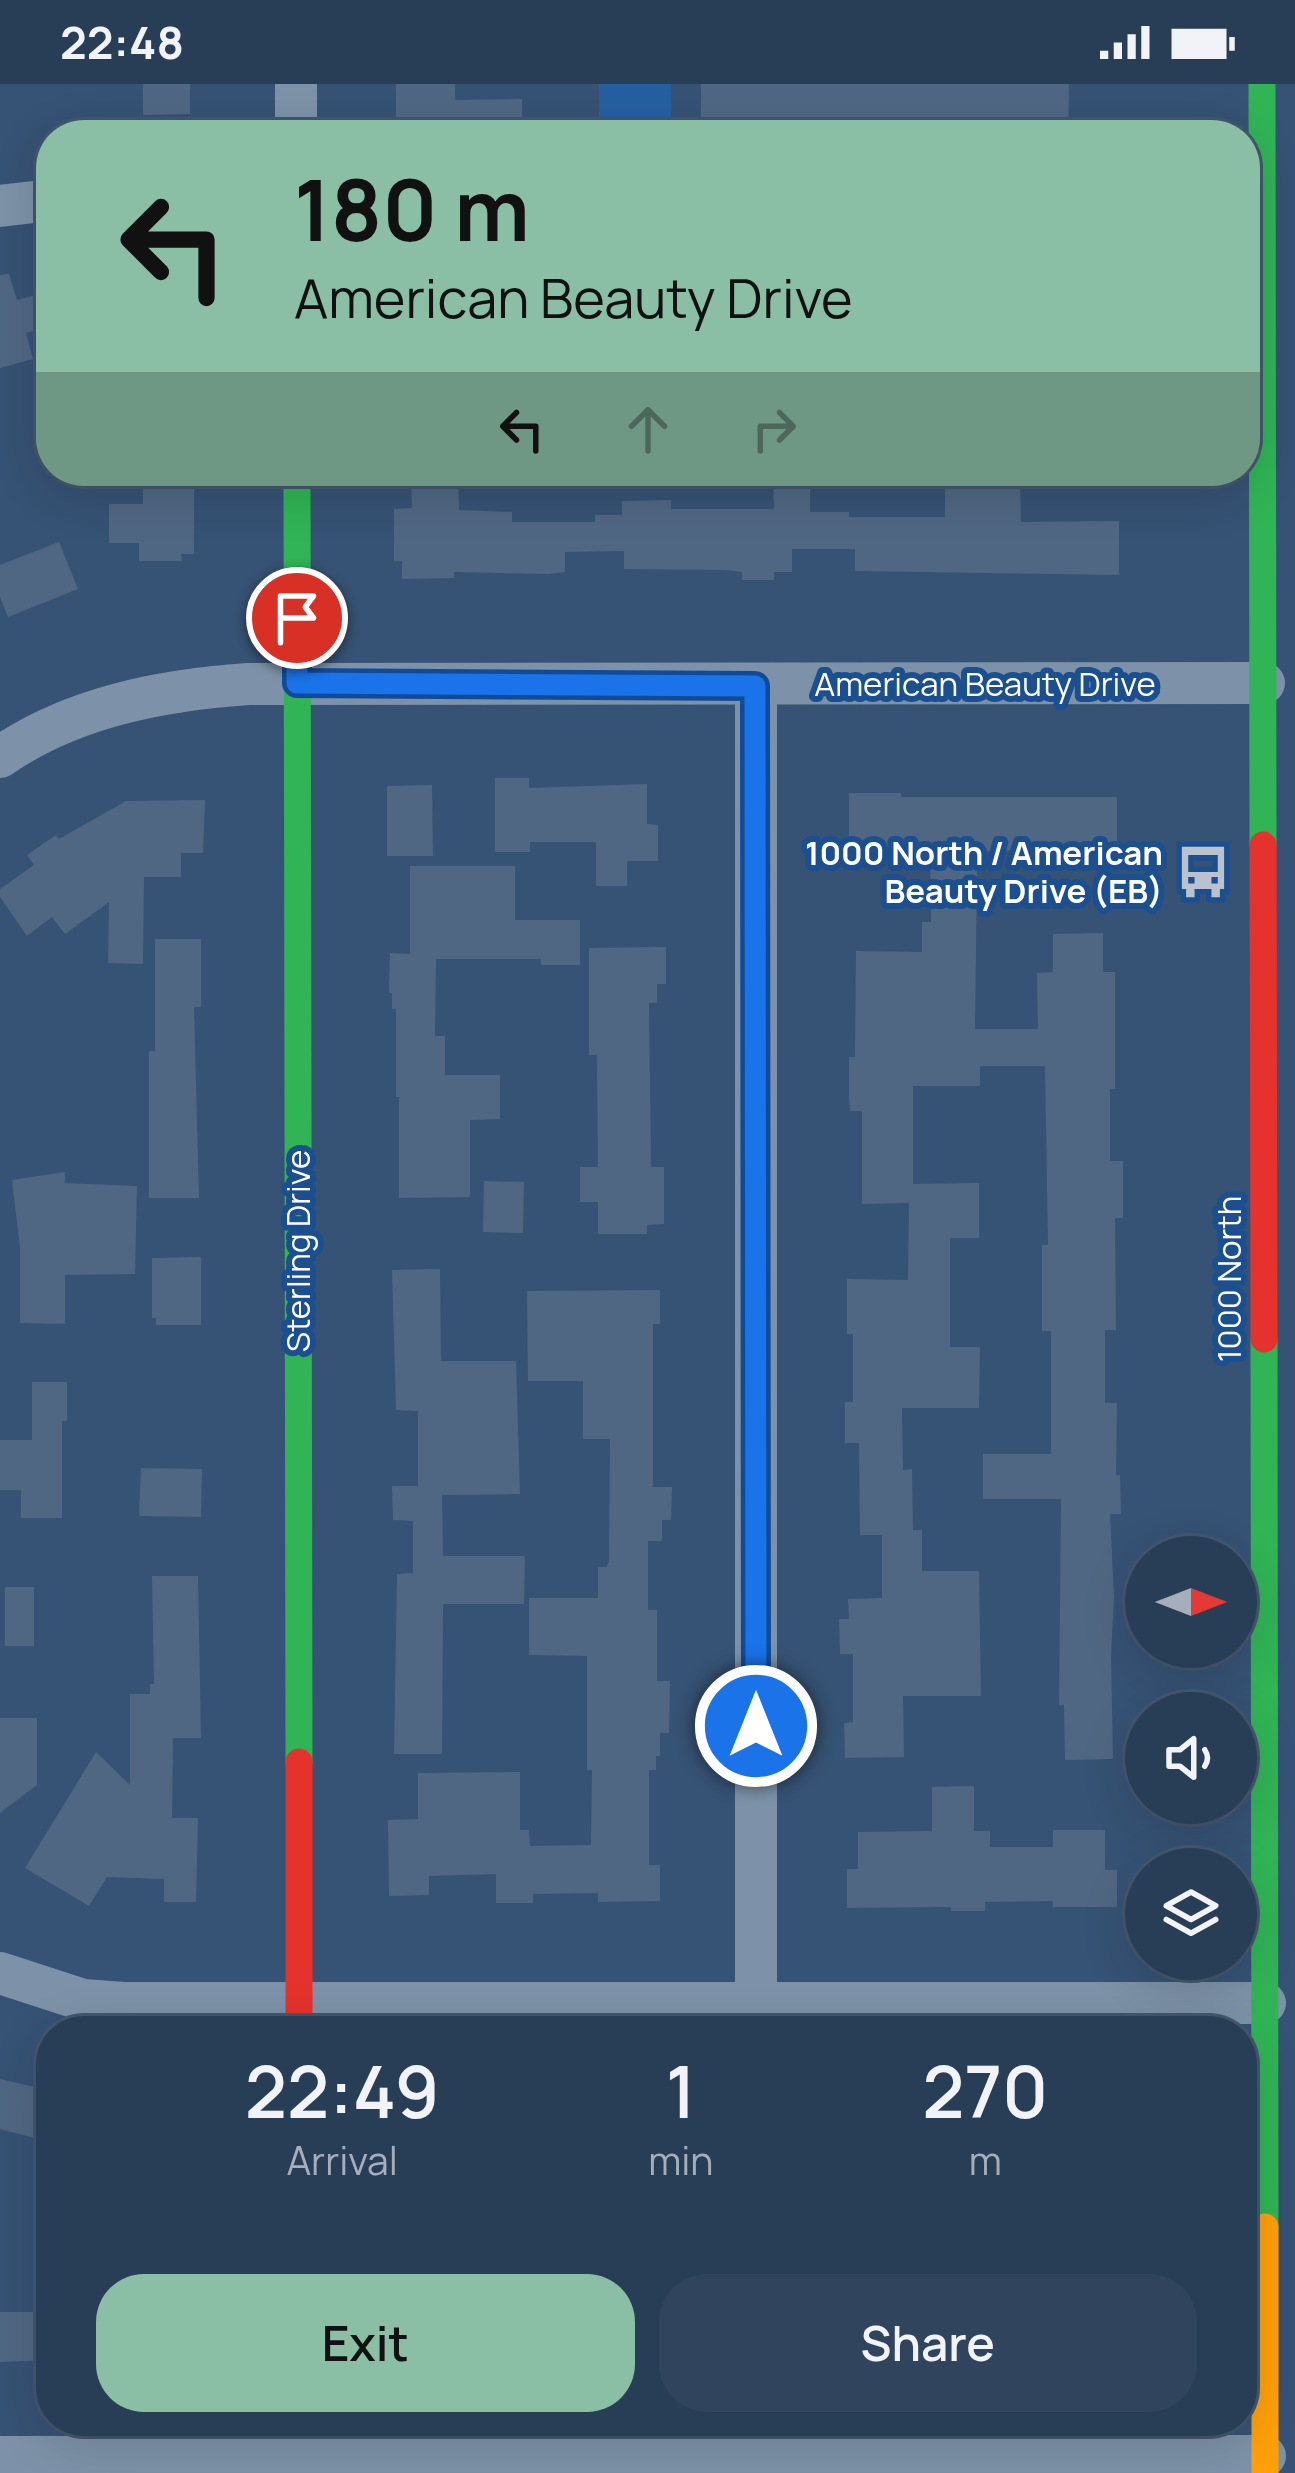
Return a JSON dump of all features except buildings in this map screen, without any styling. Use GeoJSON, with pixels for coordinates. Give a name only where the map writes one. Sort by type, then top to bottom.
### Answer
{"type":"FeatureCollection","features":[{"type":"Feature","properties":{"kind":"street"},"geometry":{"type":"LineString","coordinates":[[296,84],[296,120]]}},
{"type":"Feature","properties":{"kind":"street","name":"1000 North"},"geometry":{"type":"LineString","coordinates":[[1262,84],[1279,137],[1280,610],[1264,683],[1280,1558],[1265,2003],[1280,2143],[1265,2464]]}},
{"type":"Feature","properties":{"kind":"street"},"geometry":{"type":"LineString","coordinates":[[0,206],[36,202]]}},
{"type":"Feature","properties":{"kind":"street","name":"Sterling Drive"},"geometry":{"type":"LineString","coordinates":[[297,486],[299,2016]]}},
{"type":"Feature","properties":{"kind":"street","name":"American Beauty Drive"},"geometry":{"type":"LineString","coordinates":[[0,757],[56,727],[148,697],[197,688],[297,683],[1264,683]]}},
{"type":"Feature","properties":{"kind":"street"},"geometry":{"type":"LineString","coordinates":[[755,686],[755,2003]]}},
{"type":"Feature","properties":{"kind":"street"},"geometry":{"type":"LineString","coordinates":[[0,1973],[83,2000],[286,2016]]}},
{"type":"Feature","properties":{"kind":"street"},"geometry":{"type":"LineString","coordinates":[[332,2016],[755,2003],[1265,2003]]}},
{"type":"Feature","properties":{"kind":"street"},"geometry":{"type":"LineString","coordinates":[[0,2457],[299,2439],[1265,2464]]}},
{"type":"Feature","properties":{"kind":"shaded area"},"geometry":{"type":"Polygon","coordinates":[[[599,84],[671,84],[671,120],[599,120],[599,84]]]}},
{"type":"Feature","properties":{"kind":"traffic: fast"},"geometry":{"type":"LineString","coordinates":[[1262,84],[1263,845]]}},
{"type":"Feature","properties":{"kind":"traffic: fast"},"geometry":{"type":"LineString","coordinates":[[297,486],[299,1762]]}},
{"type":"Feature","properties":{"kind":"traffic: fast"},"geometry":{"type":"LineString","coordinates":[[1264,1339],[1265,2227]]}},
{"type":"Feature","properties":{"kind":"traffic: slow"},"geometry":{"type":"LineString","coordinates":[[1265,2227],[1265,2473]]}},
{"type":"Feature","properties":{"kind":"traffic: jam"},"geometry":{"type":"LineString","coordinates":[[1263,845],[1264,1339]]}},
{"type":"Feature","properties":{"kind":"traffic: jam"},"geometry":{"type":"LineString","coordinates":[[299,1762],[299,2016]]}},
{"type":"Feature","properties":{"kind":"place","name":"1000 North / American Beauty Drive (EB)"},"geometry":{"type":"Point","coordinates":[1203,872]}},
{"type":"Feature","properties":{"kind":"route"},"geometry":{"type":"LineString","coordinates":[[297,618],[297,683],[755,686],[756,1726]]}}]}
